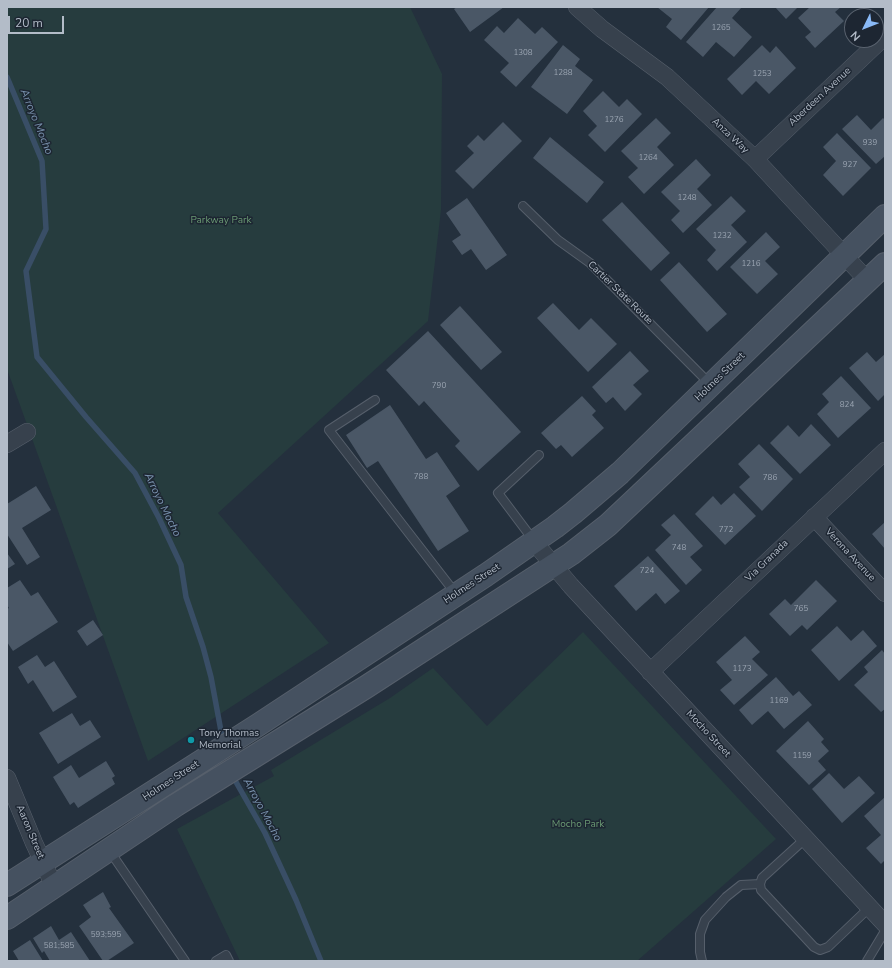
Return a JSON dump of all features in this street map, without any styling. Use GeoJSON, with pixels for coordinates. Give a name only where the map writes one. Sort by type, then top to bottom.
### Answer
{"type":"FeatureCollection","features":[{"type":"Feature","properties":{"kind":"main road","name":"Holmes Street"},"geometry":{"type":"LineString","coordinates":[[7,884],[258,725],[457,594],[534,542],[573,513],[615,478],[885,216]]}},
{"type":"Feature","properties":{"kind":"main road"},"geometry":{"type":"LineString","coordinates":[[7,918],[108,849],[380,679],[584,545],[608,525],[885,264]]}},
{"type":"Feature","properties":{"kind":"street","name":"Anza Way"},"geometry":{"type":"LineString","coordinates":[[577,7],[602,29],[666,77],[755,159],[867,280]]}},
{"type":"Feature","properties":{"kind":"street","name":"Aberdeen Avenue"},"geometry":{"type":"LineString","coordinates":[[755,159],[885,36]]}},
{"type":"Feature","properties":{"kind":"street"},"geometry":{"type":"LineString","coordinates":[[7,444],[26,432]]}},
{"type":"Feature","properties":{"kind":"street","name":"Via Granada"},"geometry":{"type":"LineString","coordinates":[[650,672],[885,451]]}},
{"type":"Feature","properties":{"kind":"street","name":"Verona Avenue"},"geometry":{"type":"LineString","coordinates":[[814,517],[885,593]]}},
{"type":"Feature","properties":{"kind":"street","name":"Mocho Street"},"geometry":{"type":"LineString","coordinates":[[534,542],[650,672],[885,924]]}},
{"type":"Feature","properties":{"kind":"street","name":"Aaron Street"},"geometry":{"type":"LineString","coordinates":[[7,778],[42,862],[54,886]]}},
{"type":"Feature","properties":{"kind":"lane","name":"Cartier State Route"},"geometry":{"type":"LineString","coordinates":[[523,206],[558,240],[590,263],[712,385]]}},
{"type":"Feature","properties":{"kind":"lane"},"geometry":{"type":"LineString","coordinates":[[375,400],[329,430],[457,594]]}},
{"type":"Feature","properties":{"kind":"lane"},"geometry":{"type":"LineString","coordinates":[[534,542],[498,492],[539,454]]}},
{"type":"Feature","properties":{"kind":"lane"},"geometry":{"type":"LineString","coordinates":[[806,838],[762,878],[760,884],[761,890],[814,947],[820,950],[828,947],[870,907]]}},
{"type":"Feature","properties":{"kind":"lane"},"geometry":{"type":"LineString","coordinates":[[108,849],[185,961]]}},
{"type":"Feature","properties":{"kind":"lane"},"geometry":{"type":"LineString","coordinates":[[702,961],[700,952],[700,934],[705,920],[726,897],[741,885],[760,884]]}},
{"type":"Feature","properties":{"kind":"lane"},"geometry":{"type":"LineString","coordinates":[[867,961],[885,931]]}},
{"type":"Feature","properties":{"kind":"lane"},"geometry":{"type":"LineString","coordinates":[[216,961],[226,955],[229,961]]}},
{"type":"Feature","properties":{"kind":"green space","name":"Parkway Park"},"geometry":{"type":"Polygon","coordinates":[[[7,7],[410,7],[442,74],[441,210],[428,321],[218,513],[329,643],[148,761],[7,369],[7,7]]]}},
{"type":"Feature","properties":{"kind":"green space","name":"Mocho Park"},"geometry":{"type":"Polygon","coordinates":[[[583,632],[776,839],[637,961],[240,961],[177,829],[274,776],[271,770],[390,698],[433,668],[487,726],[583,632]]]}},
{"type":"Feature","properties":{"kind":"building"},"geometry":{"type":"Polygon","coordinates":[[[457,7],[504,7],[470,32],[454,9],[457,7]]]}},
{"type":"Feature","properties":{"kind":"building"},"geometry":{"type":"Polygon","coordinates":[[[657,7],[709,7],[681,40],[666,27],[672,19],[657,7]]]}},
{"type":"Feature","properties":{"kind":"building"},"geometry":{"type":"Polygon","coordinates":[[[717,7],[742,7],[732,18],[752,37],[734,57],[716,42],[703,57],[686,42],[717,7]]]}},
{"type":"Feature","properties":{"kind":"building"},"geometry":{"type":"Polygon","coordinates":[[[775,7],[798,7],[786,19],[775,7]]]}},
{"type":"Feature","properties":{"kind":"building"},"geometry":{"type":"Polygon","coordinates":[[[810,7],[841,7],[835,12],[844,21],[815,48],[805,37],[811,32],[798,18],[810,7]]]}},
{"type":"Feature","properties":{"kind":"building"},"geometry":{"type":"Polygon","coordinates":[[[518,18],[535,34],[542,27],[558,42],[516,87],[500,72],[509,63],[484,40],[497,26],[504,33],[518,18]]]}},
{"type":"Feature","properties":{"kind":"building"},"geometry":{"type":"Polygon","coordinates":[[[563,45],[580,59],[575,66],[593,80],[567,114],[531,87],[563,45]]]}},
{"type":"Feature","properties":{"kind":"building"},"geometry":{"type":"Polygon","coordinates":[[[762,45],[770,53],[776,46],[796,68],[769,94],[756,81],[742,95],[727,79],[762,45]]]}},
{"type":"Feature","properties":{"kind":"building"},"geometry":{"type":"Polygon","coordinates":[[[603,91],[619,107],[627,99],[642,114],[605,152],[588,135],[597,126],[583,111],[603,91]]]}},
{"type":"Feature","properties":{"kind":"building"},"geometry":{"type":"Polygon","coordinates":[[[857,115],[871,130],[883,118],[885,120],[885,156],[876,164],[842,129],[857,115]]]}},
{"type":"Feature","properties":{"kind":"building"},"geometry":{"type":"Polygon","coordinates":[[[656,118],[671,133],[657,147],[674,165],[644,194],[628,177],[638,168],[621,151],[656,118]]]}},
{"type":"Feature","properties":{"kind":"building"},"geometry":{"type":"Polygon","coordinates":[[[503,122],[522,141],[473,189],[455,171],[474,153],[467,146],[478,135],[484,141],[503,122]]]}},
{"type":"Feature","properties":{"kind":"building"},"geometry":{"type":"Polygon","coordinates":[[[837,133],[871,168],[843,196],[823,175],[836,161],[823,147],[837,133]]]}},
{"type":"Feature","properties":{"kind":"building"},"geometry":{"type":"Polygon","coordinates":[[[550,137],[604,182],[587,203],[533,158],[550,137]]]}},
{"type":"Feature","properties":{"kind":"building"},"geometry":{"type":"Polygon","coordinates":[[[696,159],[711,175],[697,189],[712,205],[683,233],[671,220],[680,211],[661,192],[696,159]]]}},
{"type":"Feature","properties":{"kind":"building"},"geometry":{"type":"Polygon","coordinates":[[[731,196],[746,211],[731,225],[747,242],[717,271],[707,260],[716,250],[696,229],[731,196]]]}},
{"type":"Feature","properties":{"kind":"building"},"geometry":{"type":"Polygon","coordinates":[[[467,198],[507,255],[486,270],[471,249],[462,255],[452,241],[461,235],[446,213],[467,198]]]}},
{"type":"Feature","properties":{"kind":"building"},"geometry":{"type":"Polygon","coordinates":[[[622,202],[670,253],[651,271],[602,220],[622,202]]]}},
{"type":"Feature","properties":{"kind":"building"},"geometry":{"type":"Polygon","coordinates":[[[766,232],[780,247],[765,261],[778,274],[757,294],[730,267],[766,232]]]}},
{"type":"Feature","properties":{"kind":"building"},"geometry":{"type":"Polygon","coordinates":[[[679,262],[727,314],[707,332],[660,280],[679,262]]]}},
{"type":"Feature","properties":{"kind":"building"},"geometry":{"type":"Polygon","coordinates":[[[553,303],[579,330],[591,318],[617,344],[588,372],[537,318],[553,303]]]}},
{"type":"Feature","properties":{"kind":"building"},"geometry":{"type":"Polygon","coordinates":[[[460,306],[502,352],[481,370],[440,325],[460,306]]]}},
{"type":"Feature","properties":{"kind":"building"},"geometry":{"type":"Polygon","coordinates":[[[428,331],[521,432],[478,471],[455,446],[460,441],[424,401],[419,406],[386,370],[428,331]]]}},
{"type":"Feature","properties":{"kind":"building"},"geometry":{"type":"Polygon","coordinates":[[[630,351],[649,371],[633,385],[642,394],[625,411],[613,397],[606,403],[592,387],[630,351]]]}},
{"type":"Feature","properties":{"kind":"building"},"geometry":{"type":"Polygon","coordinates":[[[867,352],[876,362],[885,354],[885,394],[878,401],[849,368],[867,352]]]}},
{"type":"Feature","properties":{"kind":"building"},"geometry":{"type":"Polygon","coordinates":[[[841,376],[871,408],[838,438],[817,414],[829,402],[822,394],[841,376]]]}},
{"type":"Feature","properties":{"kind":"building"},"geometry":{"type":"Polygon","coordinates":[[[582,396],[596,411],[592,415],[604,428],[572,457],[561,445],[556,449],[541,433],[582,396]]]}},
{"type":"Feature","properties":{"kind":"building"},"geometry":{"type":"Polygon","coordinates":[[[390,405],[426,459],[437,452],[460,486],[446,496],[469,531],[438,551],[378,461],[367,468],[346,435],[390,405]]]}},
{"type":"Feature","properties":{"kind":"building"},"geometry":{"type":"Polygon","coordinates":[[[811,424],[831,445],[800,474],[770,443],[788,425],[799,437],[811,424]]]}},
{"type":"Feature","properties":{"kind":"building"},"geometry":{"type":"Polygon","coordinates":[[[759,444],[793,479],[762,511],[739,487],[750,477],[738,464],[759,444]]]}},
{"type":"Feature","properties":{"kind":"building"},"geometry":{"type":"Polygon","coordinates":[[[36,486],[51,510],[22,528],[40,557],[27,565],[7,534],[7,504],[36,486]]]}},
{"type":"Feature","properties":{"kind":"building"},"geometry":{"type":"Polygon","coordinates":[[[734,493],[756,516],[725,545],[695,514],[713,496],[721,505],[734,493]]]}},
{"type":"Feature","properties":{"kind":"building"},"geometry":{"type":"Polygon","coordinates":[[[674,514],[703,546],[690,557],[702,570],[686,585],[655,550],[671,535],[661,525],[674,514]]]}},
{"type":"Feature","properties":{"kind":"building"},"geometry":{"type":"Polygon","coordinates":[[[885,522],[885,549],[872,534],[885,522]]]}},
{"type":"Feature","properties":{"kind":"building"},"geometry":{"type":"Polygon","coordinates":[[[7,553],[15,564],[7,569],[7,553]]]}},
{"type":"Feature","properties":{"kind":"building"},"geometry":{"type":"Polygon","coordinates":[[[648,556],[680,591],[665,604],[656,593],[636,611],[614,586],[648,556]]]}},
{"type":"Feature","properties":{"kind":"building"},"geometry":{"type":"Polygon","coordinates":[[[20,580],[31,596],[38,592],[58,622],[13,651],[7,642],[7,609],[9,608],[7,605],[7,588],[20,580]]]}},
{"type":"Feature","properties":{"kind":"building"},"geometry":{"type":"Polygon","coordinates":[[[816,580],[837,601],[807,630],[802,625],[790,636],[769,614],[785,599],[791,605],[816,580]]]}},
{"type":"Feature","properties":{"kind":"building"},"geometry":{"type":"Polygon","coordinates":[[[93,620],[103,635],[87,646],[77,631],[93,620]]]}},
{"type":"Feature","properties":{"kind":"building"},"geometry":{"type":"Polygon","coordinates":[[[837,626],[851,641],[863,630],[877,646],[839,681],[811,650],[837,626]]]}},
{"type":"Feature","properties":{"kind":"building"},"geometry":{"type":"Polygon","coordinates":[[[745,636],[760,652],[752,659],[768,675],[734,705],[720,690],[732,680],[716,662],[745,636]]]}},
{"type":"Feature","properties":{"kind":"building"},"geometry":{"type":"Polygon","coordinates":[[[882,650],[885,654],[885,709],[881,712],[854,685],[868,672],[864,667],[882,650]]]}},
{"type":"Feature","properties":{"kind":"building"},"geometry":{"type":"Polygon","coordinates":[[[37,655],[45,667],[54,661],[77,697],[53,712],[33,680],[28,684],[18,667],[37,655]]]}},
{"type":"Feature","properties":{"kind":"building"},"geometry":{"type":"Polygon","coordinates":[[[776,677],[793,696],[799,691],[812,705],[784,729],[768,711],[752,725],[739,710],[776,677]]]}},
{"type":"Feature","properties":{"kind":"building"},"geometry":{"type":"Polygon","coordinates":[[[72,713],[80,726],[90,720],[101,737],[58,764],[39,733],[72,713]]]}},
{"type":"Feature","properties":{"kind":"building"},"geometry":{"type":"Polygon","coordinates":[[[808,721],[824,739],[821,742],[829,751],[818,761],[826,770],[809,785],[776,751],[808,721]]]}},
{"type":"Feature","properties":{"kind":"building"},"geometry":{"type":"Polygon","coordinates":[[[106,761],[115,776],[112,778],[115,784],[78,808],[74,802],[70,805],[53,777],[71,765],[79,778],[106,761]]]}},
{"type":"Feature","properties":{"kind":"building"},"geometry":{"type":"Polygon","coordinates":[[[829,773],[844,789],[859,776],[875,793],[842,823],[812,789],[829,773]]]}},
{"type":"Feature","properties":{"kind":"building"},"geometry":{"type":"Polygon","coordinates":[[[885,797],[885,860],[881,864],[866,848],[881,835],[864,816],[885,797]]]}},
{"type":"Feature","properties":{"kind":"building"},"geometry":{"type":"Polygon","coordinates":[[[103,892],[111,907],[109,908],[134,943],[107,961],[103,961],[79,926],[91,917],[83,905],[103,892]]]}},
{"type":"Feature","properties":{"kind":"building"},"geometry":{"type":"Polygon","coordinates":[[[51,926],[59,940],[71,932],[90,961],[50,961],[44,951],[42,953],[33,938],[51,926]]]}},
{"type":"Feature","properties":{"kind":"building"},"geometry":{"type":"Polygon","coordinates":[[[30,940],[43,961],[19,961],[13,951],[30,940]]]}},
{"type":"Feature","properties":{"kind":"waterway","name":"Arroyo Mocho"},"geometry":{"type":"LineString","coordinates":[[7,77],[42,161],[46,229],[26,271],[37,357],[86,417],[135,473],[159,518],[181,565],[186,597],[203,647],[211,677],[223,742]]}},
{"type":"Feature","properties":{"kind":"waterway","name":"Arroyo Mocho"},"geometry":{"type":"LineString","coordinates":[[232,775],[265,833],[296,900],[321,961]]}},
{"type":"Feature","properties":{"kind":"place","name":"Tony Thomas Memorial"},"geometry":{"type":"Point","coordinates":[191,740]}}]}
